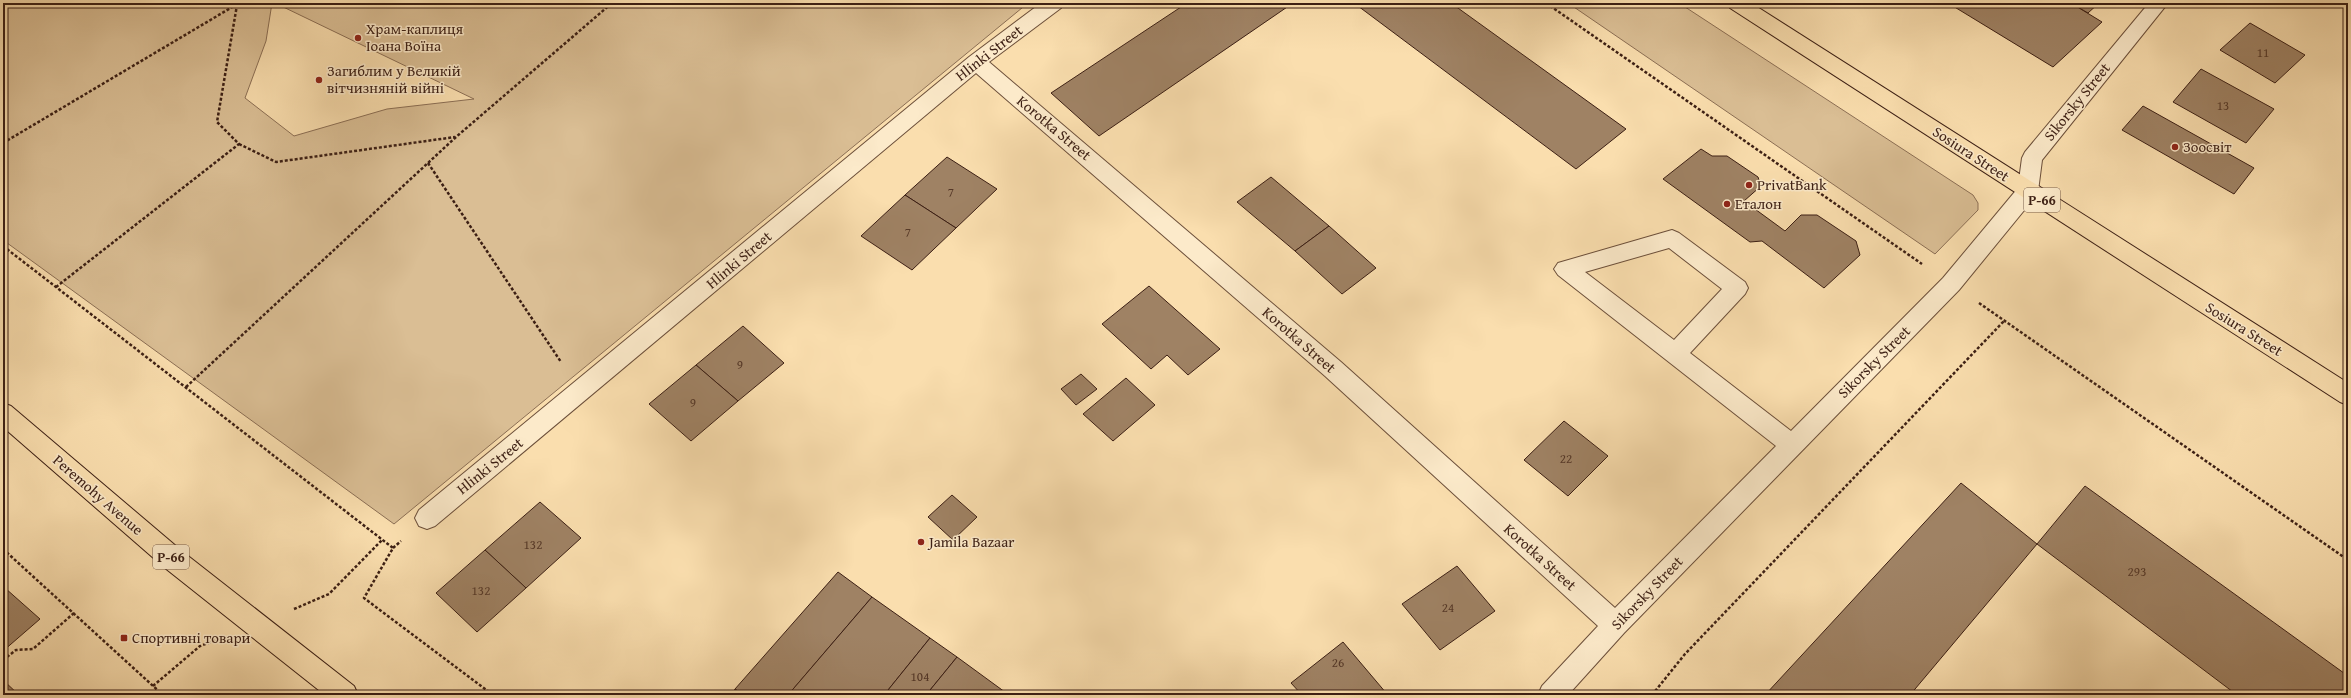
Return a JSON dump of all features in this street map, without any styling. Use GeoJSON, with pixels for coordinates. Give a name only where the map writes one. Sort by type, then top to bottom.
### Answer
{"type":"FeatureCollection","features":[{"type":"Feature","properties":{"kind":"main road","name":"Sosiura Street"},"geometry":{"type":"LineString","coordinates":[[1737,3],[2348,395]]}},
{"type":"Feature","properties":{"kind":"main road","name":"Peremohy Avenue"},"geometry":{"type":"LineString","coordinates":[[3,412],[174,560],[345,695]]}},
{"type":"Feature","properties":{"kind":"street","name":"Hlinki Street"},"geometry":{"type":"LineString","coordinates":[[427,518],[976,62],[1054,3]]}},
{"type":"Feature","properties":{"kind":"street","name":"Sikorsky Street"},"geometry":{"type":"LineString","coordinates":[[1551,695],[1615,625],[1791,444],[1951,284],[2028,191],[2032,158],[2159,3]]}},
{"type":"Feature","properties":{"kind":"street","name":"Korotka Street"},"geometry":{"type":"LineString","coordinates":[[976,62],[1333,369],[1615,625]]}},
{"type":"Feature","properties":{"kind":"street"},"geometry":{"type":"LineString","coordinates":[[1675,354],[1737,288],[1672,239],[1565,269],[1791,444]]}},
{"type":"Feature","properties":{"kind":"path"},"geometry":{"type":"LineString","coordinates":[[186,387],[456,137],[612,3]]}},
{"type":"Feature","properties":{"kind":"path"},"geometry":{"type":"LineString","coordinates":[[1546,3],[2348,560]]}},
{"type":"Feature","properties":{"kind":"path"},"geometry":{"type":"LineString","coordinates":[[238,4],[217,122],[239,144],[276,162],[456,137]]}},
{"type":"Feature","properties":{"kind":"path"},"geometry":{"type":"LineString","coordinates":[[3,143],[238,4]]}},
{"type":"Feature","properties":{"kind":"path"},"geometry":{"type":"LineString","coordinates":[[56,287],[239,144]]}},
{"type":"Feature","properties":{"kind":"path"},"geometry":{"type":"LineString","coordinates":[[428,163],[580,392]]}},
{"type":"Feature","properties":{"kind":"path"},"geometry":{"type":"LineString","coordinates":[[3,246],[393,548],[364,598],[492,695]]}},
{"type":"Feature","properties":{"kind":"path"},"geometry":{"type":"LineString","coordinates":[[1652,695],[1685,654],[2004,321]]}},
{"type":"Feature","properties":{"kind":"path"},"geometry":{"type":"LineString","coordinates":[[3,549],[163,695]]}},
{"type":"Feature","properties":{"kind":"path"},"geometry":{"type":"LineString","coordinates":[[3,660],[16,650],[33,649],[74,613]]}},
{"type":"Feature","properties":{"kind":"shaded area"},"geometry":{"type":"Polygon","coordinates":[[[3,3],[272,3],[266,41],[245,98],[294,136],[387,109],[474,99],[275,3],[1028,3],[394,524],[3,240],[3,3]]]}},
{"type":"Feature","properties":{"kind":"shaded area"},"geometry":{"type":"Polygon","coordinates":[[[1568,3],[1679,3],[1973,195],[1978,203],[1978,210],[1935,254],[1568,3]]]}},
{"type":"Feature","properties":{"kind":"building"},"geometry":{"type":"Polygon","coordinates":[[[1187,3],[1293,3],[1099,136],[1051,93],[1187,3]]]}},
{"type":"Feature","properties":{"kind":"building"},"geometry":{"type":"Polygon","coordinates":[[[1354,3],[1451,3],[1626,129],[1576,169],[1354,3]]]}},
{"type":"Feature","properties":{"kind":"building"},"geometry":{"type":"Polygon","coordinates":[[[1948,3],[2071,3],[2102,22],[2053,67],[1948,3]]]}},
{"type":"Feature","properties":{"kind":"building"},"geometry":{"type":"Polygon","coordinates":[[[2071,3],[2099,3],[2088,13],[2071,3]]]}},
{"type":"Feature","properties":{"kind":"building"},"geometry":{"type":"Polygon","coordinates":[[[2250,23],[2305,55],[2275,83],[2220,50],[2250,23]]]}},
{"type":"Feature","properties":{"kind":"building"},"geometry":{"type":"Polygon","coordinates":[[[2201,69],[2274,109],[2246,143],[2173,102],[2201,69]]]}},
{"type":"Feature","properties":{"kind":"building"},"geometry":{"type":"Polygon","coordinates":[[[2143,106],[2254,168],[2234,194],[2122,130],[2143,106]]]}},
{"type":"Feature","properties":{"kind":"building"},"geometry":{"type":"Polygon","coordinates":[[[1701,149],[1712,156],[1727,156],[1758,177],[1761,186],[1744,201],[1785,231],[1801,215],[1817,215],[1856,241],[1860,255],[1824,288],[1762,241],[1750,242],[1663,179],[1701,149]]]}},
{"type":"Feature","properties":{"kind":"building"},"geometry":{"type":"Polygon","coordinates":[[[947,157],[997,189],[956,228],[905,195],[947,157]]]}},
{"type":"Feature","properties":{"kind":"building"},"geometry":{"type":"Polygon","coordinates":[[[1271,177],[1329,226],[1295,251],[1237,202],[1271,177]]]}},
{"type":"Feature","properties":{"kind":"building"},"geometry":{"type":"Polygon","coordinates":[[[905,195],[956,228],[912,270],[861,236],[905,195]]]}},
{"type":"Feature","properties":{"kind":"building"},"geometry":{"type":"Polygon","coordinates":[[[1329,226],[1376,268],[1342,294],[1295,251],[1329,226]]]}},
{"type":"Feature","properties":{"kind":"building"},"geometry":{"type":"Polygon","coordinates":[[[1149,286],[1220,349],[1188,375],[1167,355],[1151,369],[1102,324],[1149,286]]]}},
{"type":"Feature","properties":{"kind":"building"},"geometry":{"type":"Polygon","coordinates":[[[743,326],[784,363],[738,401],[696,365],[743,326]]]}},
{"type":"Feature","properties":{"kind":"building"},"geometry":{"type":"Polygon","coordinates":[[[696,365],[738,401],[691,441],[649,404],[696,365]]]}},
{"type":"Feature","properties":{"kind":"building"},"geometry":{"type":"Polygon","coordinates":[[[1081,374],[1097,389],[1076,405],[1061,389],[1081,374]]]}},
{"type":"Feature","properties":{"kind":"building"},"geometry":{"type":"Polygon","coordinates":[[[1126,378],[1155,405],[1113,441],[1083,414],[1126,378]]]}},
{"type":"Feature","properties":{"kind":"building"},"geometry":{"type":"Polygon","coordinates":[[[1564,421],[1608,456],[1568,496],[1524,460],[1564,421]]]}},
{"type":"Feature","properties":{"kind":"building"},"geometry":{"type":"Polygon","coordinates":[[[1961,483],[2037,544],[1910,695],[1765,695],[1961,483]]]}},
{"type":"Feature","properties":{"kind":"building"},"geometry":{"type":"Polygon","coordinates":[[[2085,486],[2348,676],[2348,695],[2237,695],[2037,544],[2085,486]]]}},
{"type":"Feature","properties":{"kind":"building"},"geometry":{"type":"Polygon","coordinates":[[[952,495],[977,517],[953,540],[928,517],[952,495]]]}},
{"type":"Feature","properties":{"kind":"building"},"geometry":{"type":"Polygon","coordinates":[[[540,502],[581,538],[526,588],[485,550],[540,502]]]}},
{"type":"Feature","properties":{"kind":"building"},"geometry":{"type":"Polygon","coordinates":[[[485,550],[526,588],[477,632],[436,593],[485,550]]]}},
{"type":"Feature","properties":{"kind":"building"},"geometry":{"type":"Polygon","coordinates":[[[1457,566],[1495,611],[1440,650],[1402,604],[1457,566]]]}},
{"type":"Feature","properties":{"kind":"building"},"geometry":{"type":"Polygon","coordinates":[[[838,572],[872,597],[788,695],[743,695],[735,689],[838,572]]]}},
{"type":"Feature","properties":{"kind":"building"},"geometry":{"type":"Polygon","coordinates":[[[5,588],[40,619],[3,651],[3,590],[5,588]]]}},
{"type":"Feature","properties":{"kind":"building"},"geometry":{"type":"Polygon","coordinates":[[[872,597],[930,638],[884,695],[788,695],[872,597]]]}},
{"type":"Feature","properties":{"kind":"building"},"geometry":{"type":"Polygon","coordinates":[[[930,638],[957,657],[926,695],[884,695],[930,638]]]}},
{"type":"Feature","properties":{"kind":"building"},"geometry":{"type":"Polygon","coordinates":[[[1343,642],[1387,694],[1302,695],[1291,683],[1343,642]]]}},
{"type":"Feature","properties":{"kind":"building"},"geometry":{"type":"Polygon","coordinates":[[[957,657],[1009,695],[926,695],[957,657]]]}},
{"type":"Feature","properties":{"kind":"building"},"geometry":{"type":"Polygon","coordinates":[[[3,680],[19,695],[3,695],[3,680]]]}},
{"type":"Feature","properties":{"kind":"building"},"geometry":{"type":"Polygon","coordinates":[[[735,689],[743,695],[730,695],[735,689]]]}},
{"type":"Feature","properties":{"kind":"place","name":"Храм-каплиця Іоана Воїна"},"geometry":{"type":"Point","coordinates":[358,38]}},
{"type":"Feature","properties":{"kind":"place","name":"Загиблим у Великій вітчизняній війні"},"geometry":{"type":"Point","coordinates":[319,80]}},
{"type":"Feature","properties":{"kind":"place","name":"Зоосвіт"},"geometry":{"type":"Point","coordinates":[2175,147]}},
{"type":"Feature","properties":{"kind":"place","name":"PrivatBank"},"geometry":{"type":"Point","coordinates":[1749,185]}},
{"type":"Feature","properties":{"kind":"place","name":"Еталон"},"geometry":{"type":"Point","coordinates":[1727,204]}},
{"type":"Feature","properties":{"kind":"place","name":"Jamila Bazaar"},"geometry":{"type":"Point","coordinates":[921,542]}},
{"type":"Feature","properties":{"kind":"place","name":"Спортивні товари"},"geometry":{"type":"Point","coordinates":[124,638]}}]}
